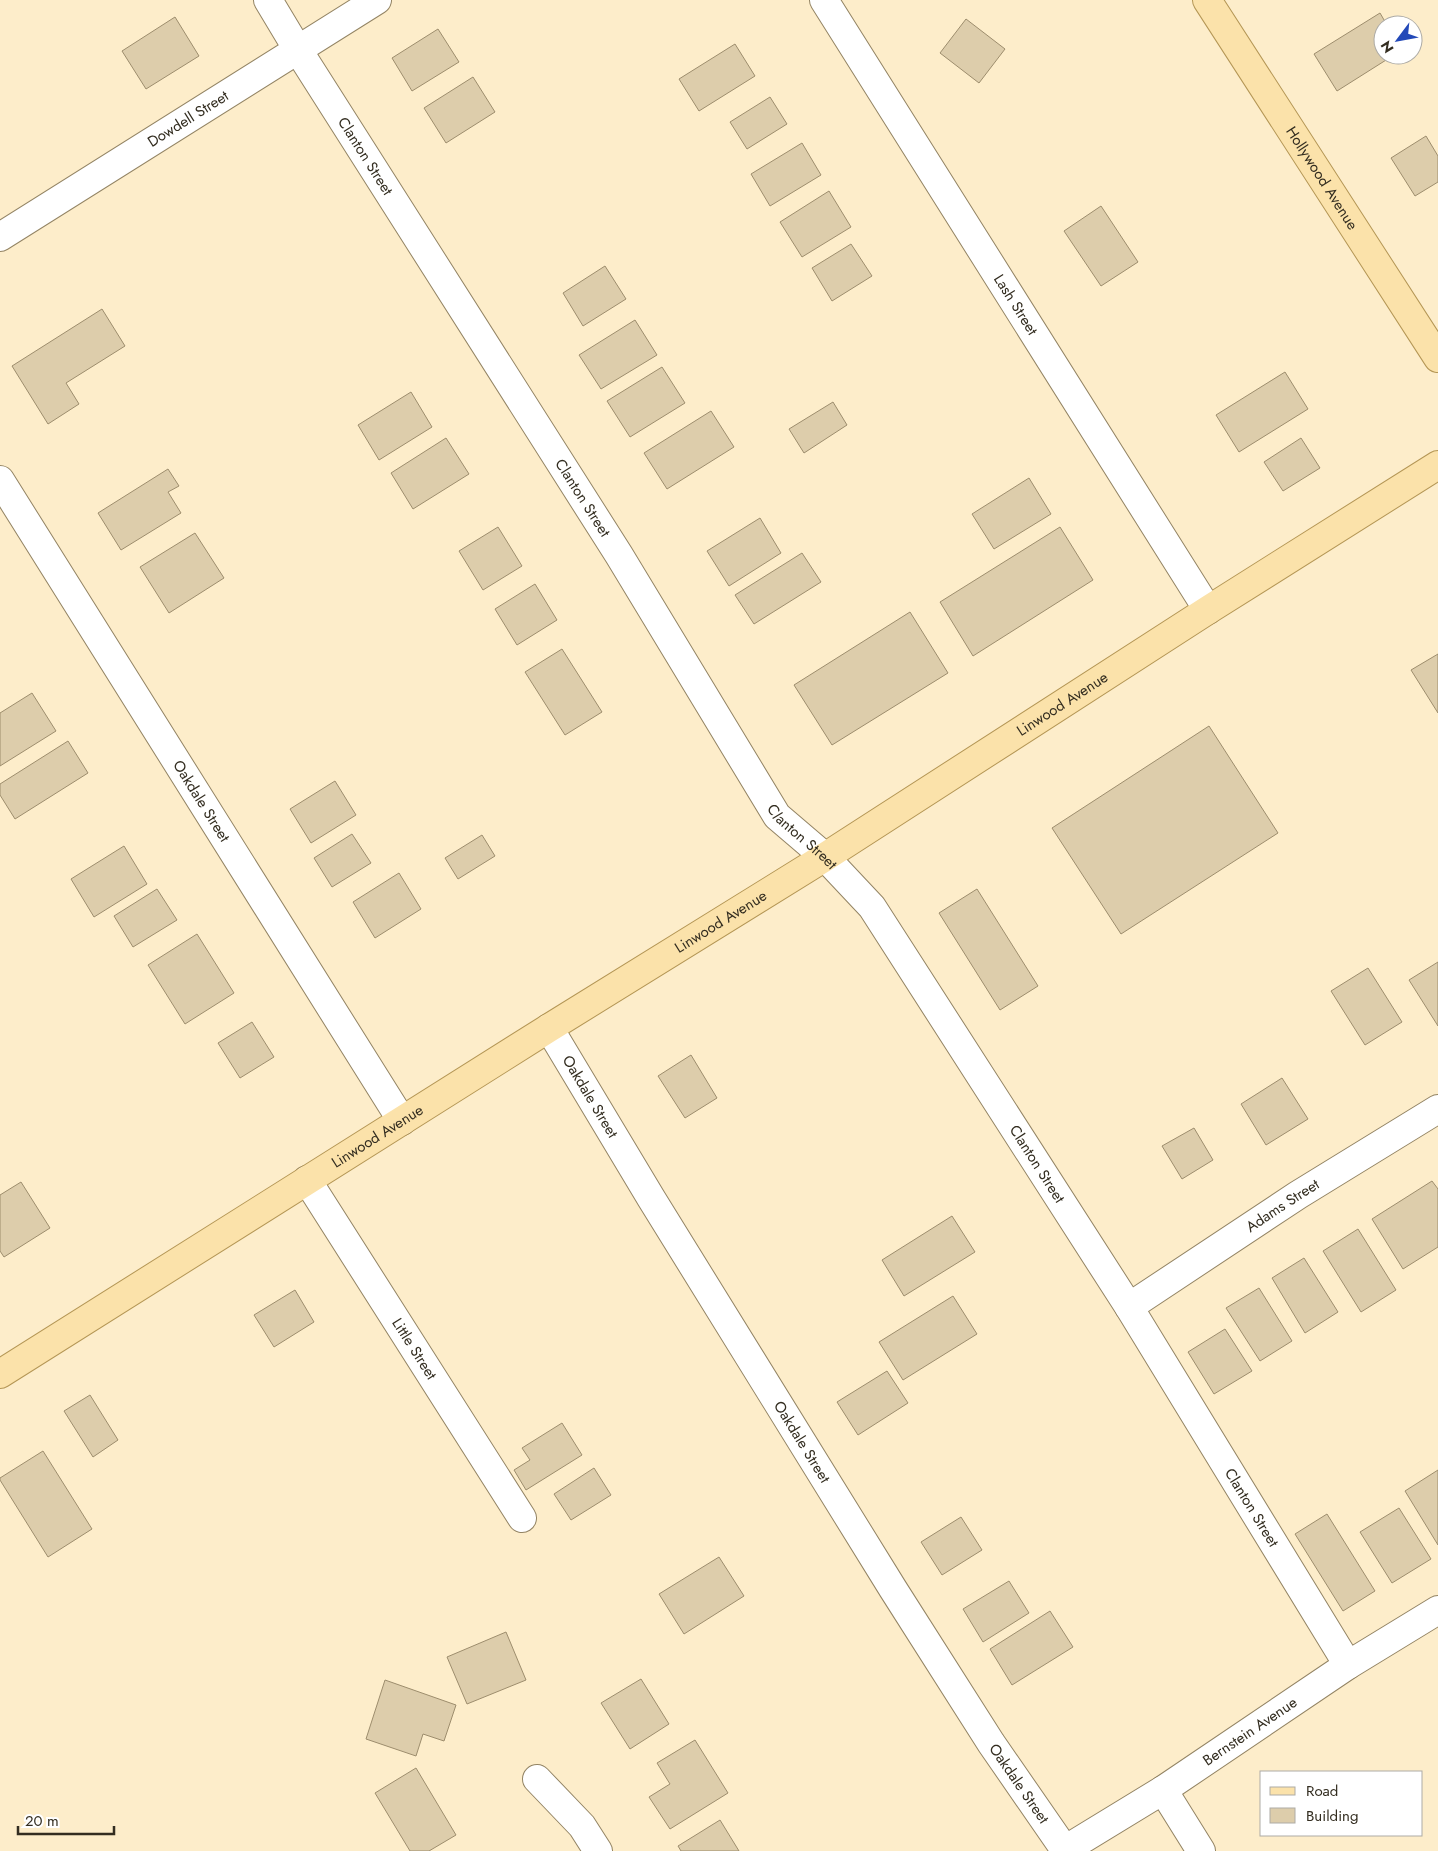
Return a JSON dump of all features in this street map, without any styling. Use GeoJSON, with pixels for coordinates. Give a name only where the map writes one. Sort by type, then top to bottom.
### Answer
{"type":"FeatureCollection","features":[{"type":"Feature","properties":{"kind":"main road","name":"Hollywood Avenue"},"geometry":{"type":"LineString","coordinates":[[1207,0],[1438,358]]}},
{"type":"Feature","properties":{"kind":"main road","name":"Linwood Avenue"},"geometry":{"type":"LineString","coordinates":[[0,1374],[402,1120],[825,857],[1208,610],[1438,465]]}},
{"type":"Feature","properties":{"kind":"street","name":"Clanton Street"},"geometry":{"type":"LineString","coordinates":[[268,0],[619,555],[777,816],[825,857],[872,908],[1129,1307],[1348,1665]]}},
{"type":"Feature","properties":{"kind":"street","name":"Dowdell Street"},"geometry":{"type":"LineString","coordinates":[[0,236],[377,0]]}},
{"type":"Feature","properties":{"kind":"street","name":"Lash Street"},"geometry":{"type":"LineString","coordinates":[[824,0],[1208,610]]}},
{"type":"Feature","properties":{"kind":"street","name":"Oakdale Street"},"geometry":{"type":"LineString","coordinates":[[0,480],[402,1120]]}},
{"type":"Feature","properties":{"kind":"street","name":"Oakdale Street"},"geometry":{"type":"LineString","coordinates":[[549,1028],[651,1198],[893,1589],[991,1743],[1064,1850]]}},
{"type":"Feature","properties":{"kind":"street","name":"Adams Street"},"geometry":{"type":"LineString","coordinates":[[1129,1307],[1298,1195],[1438,1109]]}},
{"type":"Feature","properties":{"kind":"street","name":"Little Street"},"geometry":{"type":"LineString","coordinates":[[307,1180],[522,1518]]}},
{"type":"Feature","properties":{"kind":"street","name":"Bernstein Avenue"},"geometry":{"type":"LineString","coordinates":[[1064,1850],[1163,1790],[1348,1665],[1438,1610]]}},
{"type":"Feature","properties":{"kind":"street"},"geometry":{"type":"LineString","coordinates":[[537,1779],[582,1826],[598,1851]]}},
{"type":"Feature","properties":{"kind":"street"},"geometry":{"type":"LineString","coordinates":[[1163,1790],[1200,1851]]}},
{"type":"Feature","properties":{"kind":"building"},"geometry":{"type":"Polygon","coordinates":[[[175,17],[199,56],[146,89],[122,51],[175,17]]]}},
{"type":"Feature","properties":{"kind":"building"},"geometry":{"type":"Polygon","coordinates":[[[1373,17],[1373,65],[1378,65],[1337,91],[1314,54],[1373,17]]]}},
{"type":"Feature","properties":{"kind":"building"},"geometry":{"type":"Polygon","coordinates":[[[966,19],[1005,49],[979,83],[940,53],[966,19]]]}},
{"type":"Feature","properties":{"kind":"building"},"geometry":{"type":"Polygon","coordinates":[[[438,29],[459,62],[412,91],[392,58],[438,29]]]}},
{"type":"Feature","properties":{"kind":"building"},"geometry":{"type":"Polygon","coordinates":[[[735,44],[755,76],[699,111],[679,79],[735,44]]]}},
{"type":"Feature","properties":{"kind":"building"},"geometry":{"type":"Polygon","coordinates":[[[473,77],[495,112],[446,143],[424,108],[473,77]]]}},
{"type":"Feature","properties":{"kind":"building"},"geometry":{"type":"Polygon","coordinates":[[[770,97],[787,124],[747,149],[730,122],[770,97]]]}},
{"type":"Feature","properties":{"kind":"building"},"geometry":{"type":"Polygon","coordinates":[[[1426,136],[1438,156],[1438,182],[1415,196],[1391,158],[1426,136]]]}},
{"type":"Feature","properties":{"kind":"building"},"geometry":{"type":"Polygon","coordinates":[[[802,143],[821,175],[770,206],[751,174],[802,143]]]}},
{"type":"Feature","properties":{"kind":"building"},"geometry":{"type":"Polygon","coordinates":[[[829,191],[851,227],[802,257],[780,222],[829,191]]]}},
{"type":"Feature","properties":{"kind":"building"},"geometry":{"type":"Polygon","coordinates":[[[1101,206],[1138,262],[1101,286],[1064,231],[1101,206]]]}},
{"type":"Feature","properties":{"kind":"building"},"geometry":{"type":"Polygon","coordinates":[[[851,244],[872,276],[832,301],[812,268],[851,244]]]}},
{"type":"Feature","properties":{"kind":"building"},"geometry":{"type":"Polygon","coordinates":[[[605,266],[626,299],[583,326],[563,293],[605,266]]]}},
{"type":"Feature","properties":{"kind":"building"},"geometry":{"type":"Polygon","coordinates":[[[102,309],[125,346],[66,383],[79,404],[48,424],[12,366],[102,309]]]}},
{"type":"Feature","properties":{"kind":"building"},"geometry":{"type":"Polygon","coordinates":[[[635,320],[657,355],[601,389],[579,355],[635,320]]]}},
{"type":"Feature","properties":{"kind":"building"},"geometry":{"type":"Polygon","coordinates":[[[662,367],[685,403],[630,437],[607,401],[662,367]]]}},
{"type":"Feature","properties":{"kind":"building"},"geometry":{"type":"Polygon","coordinates":[[[1285,372],[1308,409],[1239,452],[1216,415],[1285,372]]]}},
{"type":"Feature","properties":{"kind":"building"},"geometry":{"type":"Polygon","coordinates":[[[411,392],[432,427],[379,460],[358,425],[411,392]]]}},
{"type":"Feature","properties":{"kind":"building"},"geometry":{"type":"Polygon","coordinates":[[[833,402],[847,425],[804,453],[789,429],[833,402]]]}},
{"type":"Feature","properties":{"kind":"building"},"geometry":{"type":"Polygon","coordinates":[[[711,411],[734,447],[667,489],[644,453],[711,411]]]}},
{"type":"Feature","properties":{"kind":"building"},"geometry":{"type":"Polygon","coordinates":[[[446,438],[469,474],[413,509],[391,473],[446,438]]]}},
{"type":"Feature","properties":{"kind":"building"},"geometry":{"type":"Polygon","coordinates":[[[1301,438],[1320,468],[1283,491],[1264,462],[1301,438]]]}},
{"type":"Feature","properties":{"kind":"building"},"geometry":{"type":"Polygon","coordinates":[[[168,469],[179,486],[168,492],[181,513],[121,550],[98,513],[168,469]]]}},
{"type":"Feature","properties":{"kind":"building"},"geometry":{"type":"Polygon","coordinates":[[[1029,478],[1051,514],[994,549],[972,514],[1029,478]]]}},
{"type":"Feature","properties":{"kind":"building"},"geometry":{"type":"Polygon","coordinates":[[[760,518],[781,553],[729,586],[707,551],[760,518]]]}},
{"type":"Feature","properties":{"kind":"building"},"geometry":{"type":"Polygon","coordinates":[[[498,527],[522,566],[483,590],[459,551],[498,527]]]}},
{"type":"Feature","properties":{"kind":"building"},"geometry":{"type":"Polygon","coordinates":[[[1060,527],[1093,580],[973,656],[940,602],[1060,527]]]}},
{"type":"Feature","properties":{"kind":"building"},"geometry":{"type":"Polygon","coordinates":[[[195,533],[224,578],[169,613],[140,567],[195,533]]]}},
{"type":"Feature","properties":{"kind":"building"},"geometry":{"type":"Polygon","coordinates":[[[802,553],[821,582],[754,624],[735,595],[802,553]]]}},
{"type":"Feature","properties":{"kind":"building"},"geometry":{"type":"Polygon","coordinates":[[[535,584],[557,620],[517,645],[495,609],[535,584]]]}},
{"type":"Feature","properties":{"kind":"building"},"geometry":{"type":"Polygon","coordinates":[[[910,612],[948,673],[832,745],[794,685],[910,612]]]}},
{"type":"Feature","properties":{"kind":"building"},"geometry":{"type":"Polygon","coordinates":[[[562,649],[602,712],[565,735],[525,672],[562,649]]]}},
{"type":"Feature","properties":{"kind":"building"},"geometry":{"type":"Polygon","coordinates":[[[1438,654],[1438,713],[1411,670],[1438,654]]]}},
{"type":"Feature","properties":{"kind":"building"},"geometry":{"type":"Polygon","coordinates":[[[32,693],[56,731],[0,766],[0,713],[32,693]]]}},
{"type":"Feature","properties":{"kind":"building"},"geometry":{"type":"Polygon","coordinates":[[[1209,726],[1278,833],[1121,934],[1052,828],[1209,726]]]}},
{"type":"Feature","properties":{"kind":"building"},"geometry":{"type":"Polygon","coordinates":[[[68,741],[88,773],[15,819],[0,795],[0,784],[68,741]]]}},
{"type":"Feature","properties":{"kind":"building"},"geometry":{"type":"Polygon","coordinates":[[[335,781],[356,815],[311,843],[290,809],[335,781]]]}},
{"type":"Feature","properties":{"kind":"building"},"geometry":{"type":"Polygon","coordinates":[[[352,834],[371,863],[332,887],[314,858],[352,834]]]}},
{"type":"Feature","properties":{"kind":"building"},"geometry":{"type":"Polygon","coordinates":[[[482,835],[495,856],[458,879],[445,858],[482,835]]]}},
{"type":"Feature","properties":{"kind":"building"},"geometry":{"type":"Polygon","coordinates":[[[124,846],[147,884],[94,917],[71,879],[124,846]]]}},
{"type":"Feature","properties":{"kind":"building"},"geometry":{"type":"Polygon","coordinates":[[[399,873],[421,909],[375,938],[353,902],[399,873]]]}},
{"type":"Feature","properties":{"kind":"building"},"geometry":{"type":"Polygon","coordinates":[[[157,889],[177,920],[133,947],[114,916],[157,889]]]}},
{"type":"Feature","properties":{"kind":"building"},"geometry":{"type":"Polygon","coordinates":[[[977,889],[1038,986],[1000,1010],[939,913],[977,889]]]}},
{"type":"Feature","properties":{"kind":"building"},"geometry":{"type":"Polygon","coordinates":[[[197,934],[234,993],[185,1024],[148,965],[197,934]]]}},
{"type":"Feature","properties":{"kind":"building"},"geometry":{"type":"Polygon","coordinates":[[[1438,962],[1438,1026],[1409,980],[1438,962]]]}},
{"type":"Feature","properties":{"kind":"building"},"geometry":{"type":"Polygon","coordinates":[[[1368,968],[1402,1022],[1365,1045],[1331,991],[1368,968]]]}},
{"type":"Feature","properties":{"kind":"building"},"geometry":{"type":"Polygon","coordinates":[[[252,1022],[274,1057],[240,1078],[218,1043],[252,1022]]]}},
{"type":"Feature","properties":{"kind":"building"},"geometry":{"type":"Polygon","coordinates":[[[691,1055],[717,1098],[685,1118],[658,1076],[691,1055]]]}},
{"type":"Feature","properties":{"kind":"building"},"geometry":{"type":"Polygon","coordinates":[[[1282,1078],[1308,1119],[1266,1145],[1241,1104],[1282,1078]]]}},
{"type":"Feature","properties":{"kind":"building"},"geometry":{"type":"Polygon","coordinates":[[[1194,1128],[1213,1160],[1182,1179],[1162,1146],[1194,1128]]]}},
{"type":"Feature","properties":{"kind":"building"},"geometry":{"type":"Polygon","coordinates":[[[1432,1181],[1438,1189],[1438,1247],[1403,1269],[1372,1219],[1432,1181]]]}},
{"type":"Feature","properties":{"kind":"building"},"geometry":{"type":"Polygon","coordinates":[[[21,1182],[50,1228],[4,1257],[0,1251],[0,1195],[21,1182]]]}},
{"type":"Feature","properties":{"kind":"building"},"geometry":{"type":"Polygon","coordinates":[[[952,1216],[975,1252],[904,1296],[882,1260],[952,1216]]]}},
{"type":"Feature","properties":{"kind":"building"},"geometry":{"type":"Polygon","coordinates":[[[1358,1229],[1396,1290],[1361,1312],[1323,1251],[1358,1229]]]}},
{"type":"Feature","properties":{"kind":"building"},"geometry":{"type":"Polygon","coordinates":[[[1304,1258],[1338,1312],[1305,1333],[1272,1278],[1304,1258]]]}},
{"type":"Feature","properties":{"kind":"building"},"geometry":{"type":"Polygon","coordinates":[[[1259,1288],[1292,1341],[1260,1361],[1226,1308],[1259,1288]]]}},
{"type":"Feature","properties":{"kind":"building"},"geometry":{"type":"Polygon","coordinates":[[[295,1290],[314,1322],[274,1347],[254,1315],[295,1290]]]}},
{"type":"Feature","properties":{"kind":"building"},"geometry":{"type":"Polygon","coordinates":[[[953,1296],[977,1334],[903,1380],[879,1342],[953,1296]]]}},
{"type":"Feature","properties":{"kind":"building"},"geometry":{"type":"Polygon","coordinates":[[[1225,1329],[1252,1371],[1214,1394],[1188,1352],[1225,1329]]]}},
{"type":"Feature","properties":{"kind":"building"},"geometry":{"type":"Polygon","coordinates":[[[887,1371],[908,1403],[858,1435],[837,1402],[887,1371]]]}},
{"type":"Feature","properties":{"kind":"building"},"geometry":{"type":"Polygon","coordinates":[[[90,1395],[118,1440],[93,1457],[64,1411],[90,1395]]]}},
{"type":"Feature","properties":{"kind":"building"},"geometry":{"type":"Polygon","coordinates":[[[562,1423],[582,1455],[526,1490],[514,1470],[530,1460],[522,1448],[562,1423]]]}},
{"type":"Feature","properties":{"kind":"building"},"geometry":{"type":"Polygon","coordinates":[[[43,1451],[92,1529],[48,1557],[0,1480],[0,1478],[43,1451]]]}},
{"type":"Feature","properties":{"kind":"building"},"geometry":{"type":"Polygon","coordinates":[[[594,1468],[611,1495],[571,1520],[554,1494],[594,1468]]]}},
{"type":"Feature","properties":{"kind":"building"},"geometry":{"type":"Polygon","coordinates":[[[1438,1470],[1438,1545],[1405,1491],[1438,1470]]]}},
{"type":"Feature","properties":{"kind":"building"},"geometry":{"type":"Polygon","coordinates":[[[1399,1508],[1431,1559],[1392,1583],[1360,1532],[1399,1508]]]}},
{"type":"Feature","properties":{"kind":"building"},"geometry":{"type":"Polygon","coordinates":[[[1327,1514],[1375,1591],[1343,1611],[1295,1534],[1327,1514]]]}},
{"type":"Feature","properties":{"kind":"building"},"geometry":{"type":"Polygon","coordinates":[[[961,1517],[982,1550],[942,1575],[921,1542],[961,1517]]]}},
{"type":"Feature","properties":{"kind":"building"},"geometry":{"type":"Polygon","coordinates":[[[719,1557],[744,1596],[684,1634],[659,1594],[719,1557]]]}},
{"type":"Feature","properties":{"kind":"building"},"geometry":{"type":"Polygon","coordinates":[[[1009,1581],[1029,1613],[983,1642],[963,1609],[1009,1581]]]}},
{"type":"Feature","properties":{"kind":"building"},"geometry":{"type":"Polygon","coordinates":[[[1050,1611],[1073,1647],[1012,1685],[990,1649],[1050,1611]]]}},
{"type":"Feature","properties":{"kind":"building"},"geometry":{"type":"Polygon","coordinates":[[[506,1632],[526,1680],[467,1704],[447,1657],[506,1632]]]}},
{"type":"Feature","properties":{"kind":"building"},"geometry":{"type":"Polygon","coordinates":[[[641,1679],[669,1724],[630,1749],[601,1703],[641,1679]]]}},
{"type":"Feature","properties":{"kind":"building"},"geometry":{"type":"Polygon","coordinates":[[[385,1680],[456,1705],[444,1741],[423,1734],[416,1756],[366,1739],[385,1680]]]}},
{"type":"Feature","properties":{"kind":"building"},"geometry":{"type":"Polygon","coordinates":[[[695,1740],[728,1793],[670,1829],[649,1797],[670,1784],[657,1763],[695,1740]]]}},
{"type":"Feature","properties":{"kind":"building"},"geometry":{"type":"Polygon","coordinates":[[[416,1768],[456,1835],[429,1851],[410,1851],[375,1793],[416,1768]]]}},
{"type":"Feature","properties":{"kind":"building"},"geometry":{"type":"Polygon","coordinates":[[[720,1820],[739,1851],[681,1851],[678,1846],[720,1820]]]}}]}
